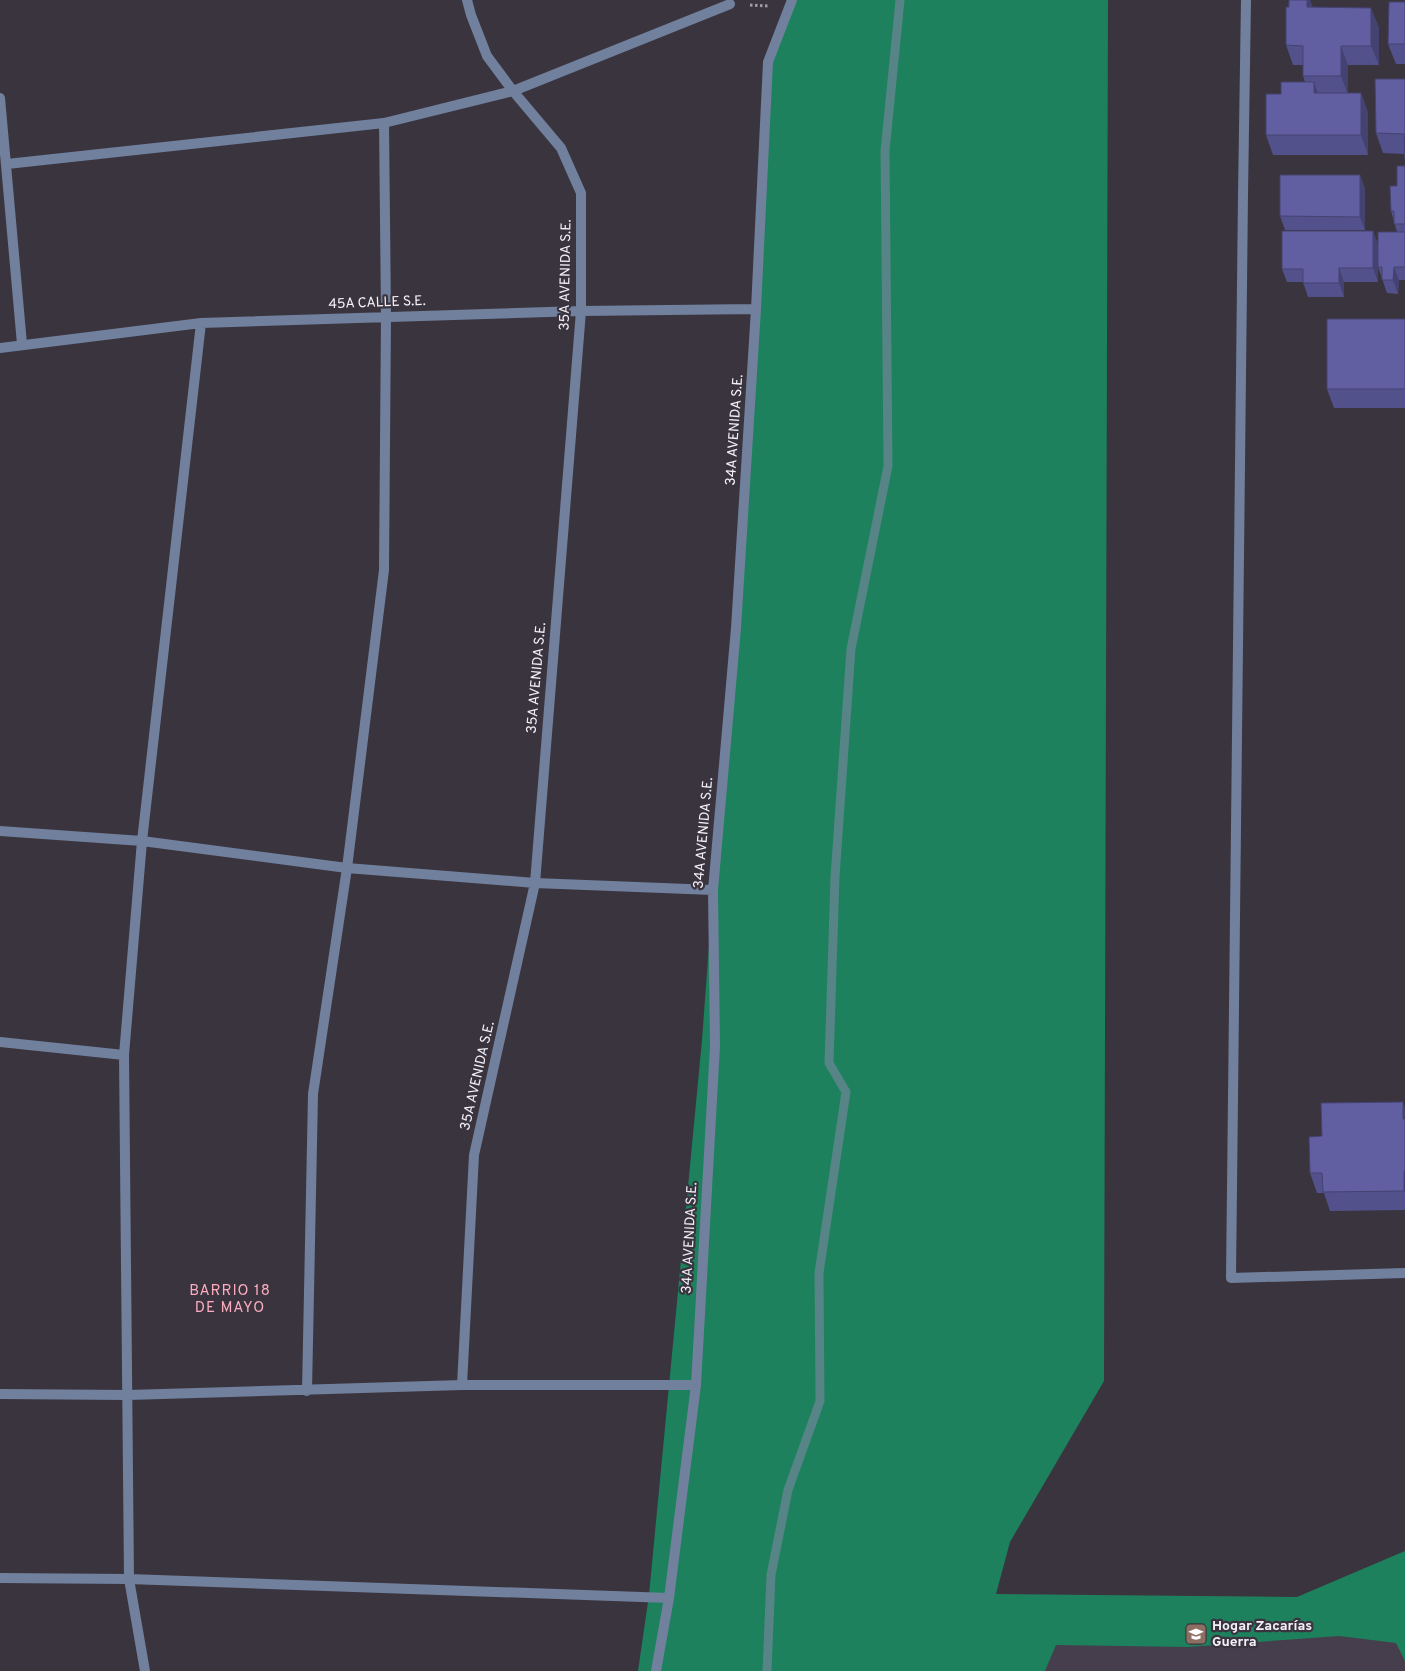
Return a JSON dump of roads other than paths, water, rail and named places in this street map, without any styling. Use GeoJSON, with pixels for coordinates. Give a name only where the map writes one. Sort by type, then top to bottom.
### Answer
{"type":"FeatureCollection","features":[{"type":"Feature","properties":{"kind":"street","name":"35A AVENIDA S.E."},"geometry":{"type":"LineString","coordinates":[[462,1385],[474,1155],[535,883],[581,311],[582,238],[581,193],[561,148],[487,56],[467,0]]}},
{"type":"Feature","properties":{"kind":"street"},"geometry":{"type":"LineString","coordinates":[[1246,0],[1231,1278],[1405,1274]]}},
{"type":"Feature","properties":{"kind":"street"},"geometry":{"type":"LineString","coordinates":[[7,164],[384,123],[513,90],[730,4]]}},
{"type":"Feature","properties":{"kind":"street","name":"34A AVENIDA S.E."},"geometry":{"type":"LineString","coordinates":[[656,1671],[669,1598],[696,1385],[715,1046],[713,890],[736,628],[756,309],[768,62],[791,4]]}},
{"type":"Feature","properties":{"kind":"street"},"geometry":{"type":"LineString","coordinates":[[0,98],[22,344]]}},
{"type":"Feature","properties":{"kind":"street"},"geometry":{"type":"LineString","coordinates":[[307,1391],[313,1094],[346,868],[384,570],[386,316],[384,123]]}},
{"type":"Feature","properties":{"kind":"street","name":"45A CALLE S.E."},"geometry":{"type":"LineString","coordinates":[[0,348],[201,323],[581,311],[756,309]]}},
{"type":"Feature","properties":{"kind":"street"},"geometry":{"type":"LineString","coordinates":[[145,1671],[129,1579],[124,1055],[142,841],[201,323]]}},
{"type":"Feature","properties":{"kind":"street"},"geometry":{"type":"LineString","coordinates":[[0,831],[142,841],[346,868],[535,883],[713,890]]}},
{"type":"Feature","properties":{"kind":"street"},"geometry":{"type":"LineString","coordinates":[[0,1042],[124,1055]]}},
{"type":"Feature","properties":{"kind":"street"},"geometry":{"type":"LineString","coordinates":[[0,1394],[128,1395],[462,1385],[696,1385]]}},
{"type":"Feature","properties":{"kind":"street"},"geometry":{"type":"LineString","coordinates":[[0,1578],[129,1579],[669,1598]]}},
{"type":"Feature","properties":{"kind":"waterway"},"geometry":{"type":"LineString","coordinates":[[767,1671],[771,1575],[788,1490],[820,1401],[819,1273],[846,1092],[829,1063],[835,877],[851,649],[888,466],[885,151],[900,0]]}},
{"type":"Feature","properties":{"kind":"place","name":"Hogar Zacarías Guerra"},"geometry":{"type":"Point","coordinates":[1196,1634]}},
{"type":"Feature","properties":{"kind":"district","name":"BARRIO 18 DE MAYO"},"geometry":{"type":"Point","coordinates":[230,1300]}}]}
